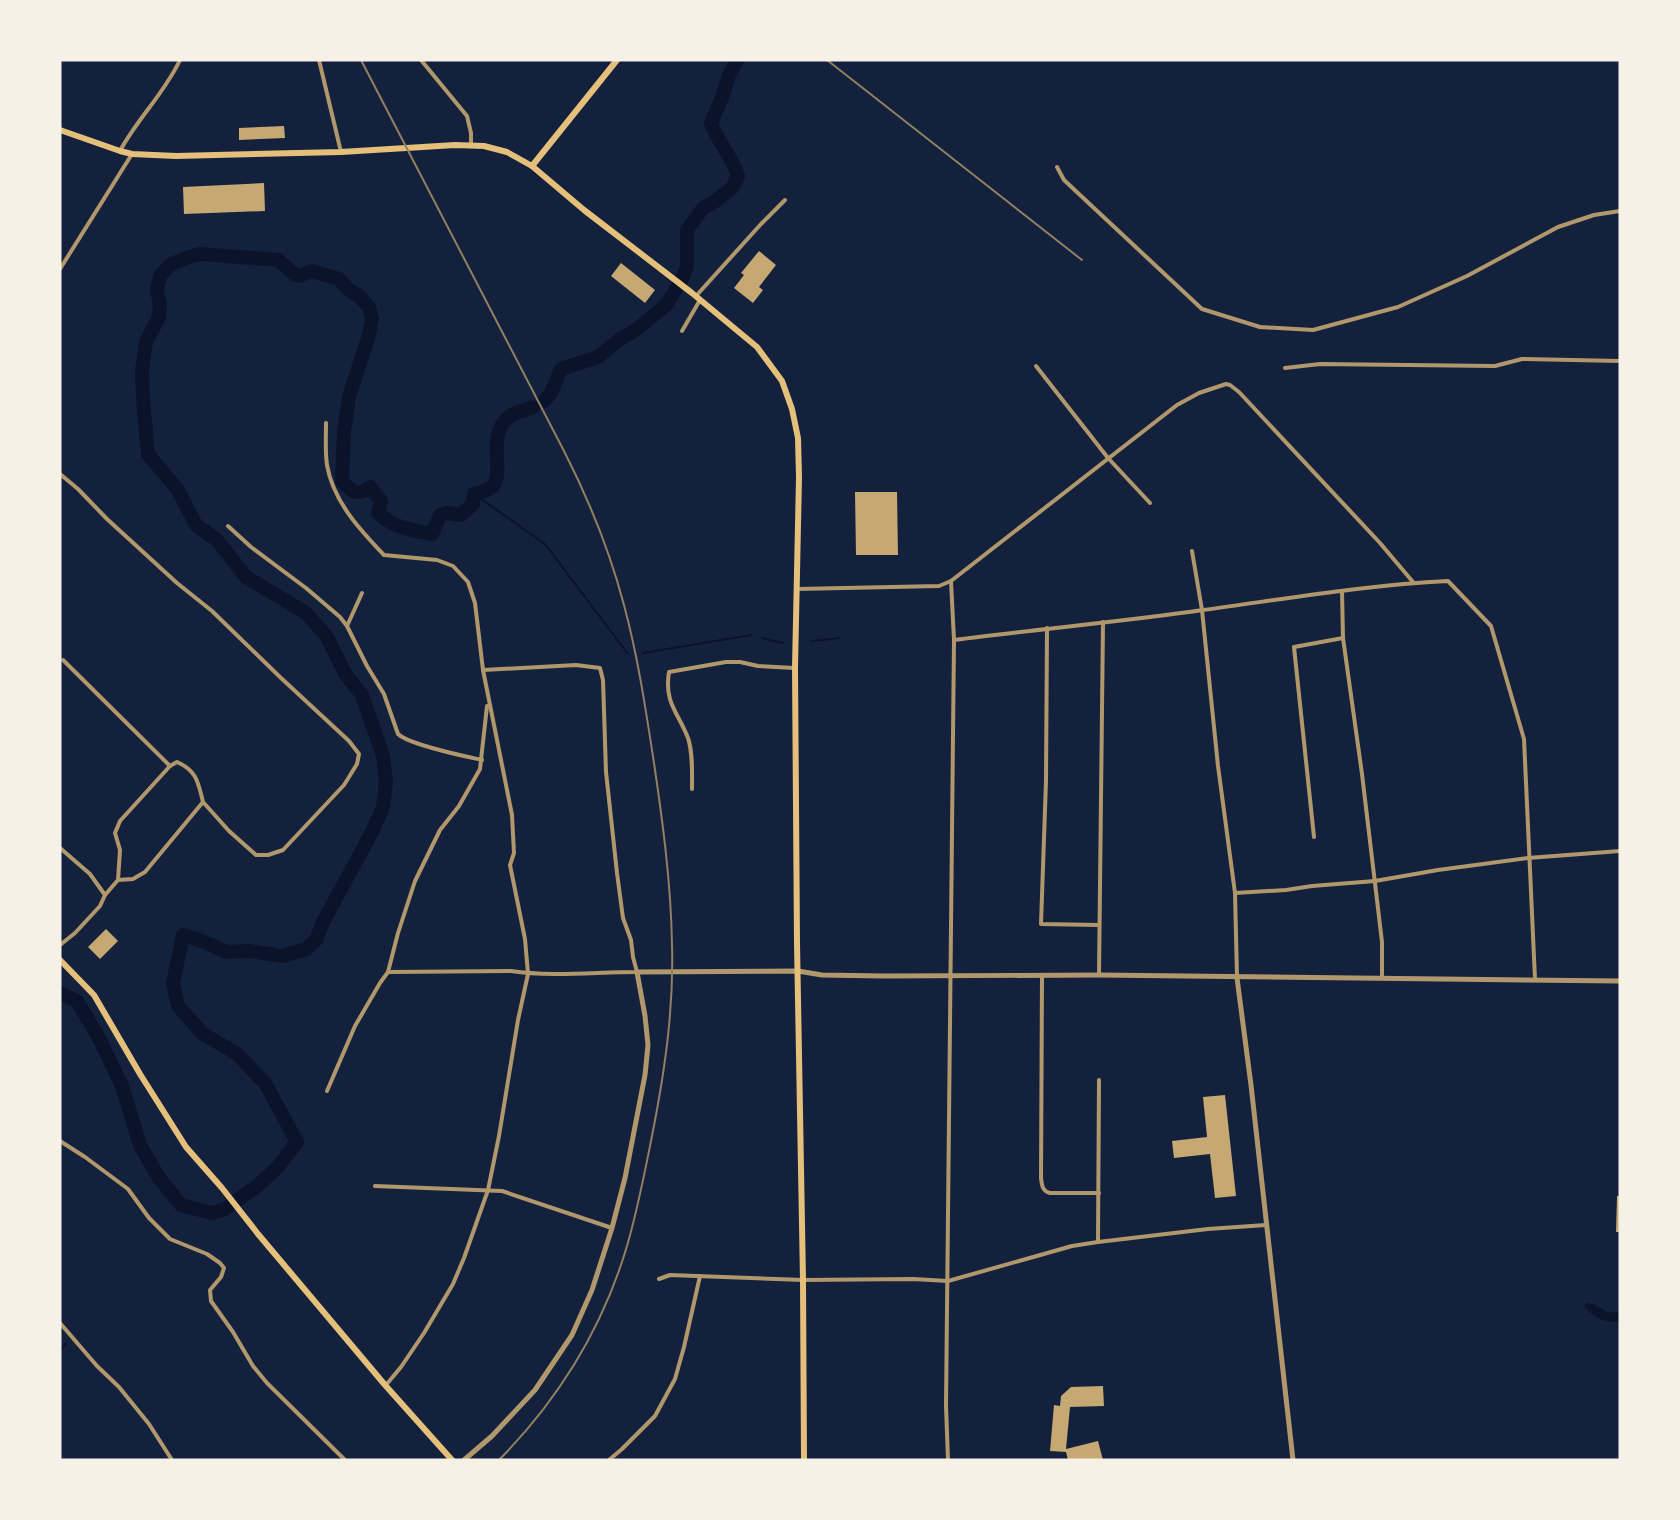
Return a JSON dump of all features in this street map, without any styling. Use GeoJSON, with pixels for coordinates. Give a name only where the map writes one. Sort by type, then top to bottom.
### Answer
{"type":"FeatureCollection","features":[{"type":"Feature","properties":{"kind":"main road"},"geometry":{"type":"LineString","coordinates":[[532,166],[617,60]]}},
{"type":"Feature","properties":{"kind":"main road"},"geometry":{"type":"LineString","coordinates":[[60,130],[132,154],[176,156],[341,152],[455,145],[484,146],[507,152],[532,166],[757,347],[782,381],[788,394],[798,438],[799,486],[795,668],[804,1460]]}},
{"type":"Feature","properties":{"kind":"main road"},"geometry":{"type":"LineString","coordinates":[[60,960],[94,994],[140,1074],[186,1147],[385,1385],[452,1460]]}},
{"type":"Feature","properties":{"kind":"street"},"geometry":{"type":"LineString","coordinates":[[120,151],[130,133],[162,92],[180,60]]}},
{"type":"Feature","properties":{"kind":"street"},"geometry":{"type":"LineString","coordinates":[[319,60],[341,152]]}},
{"type":"Feature","properties":{"kind":"street"},"geometry":{"type":"LineString","coordinates":[[421,60],[467,116],[471,146]]}},
{"type":"Feature","properties":{"kind":"street"},"geometry":{"type":"LineString","coordinates":[[60,269],[132,154]]}},
{"type":"Feature","properties":{"kind":"street"},"geometry":{"type":"LineString","coordinates":[[1057,167],[1064,180],[1202,309],[1260,327],[1312,330],[1398,307],[1467,276],[1558,227],[1594,215],[1620,212]]}},
{"type":"Feature","properties":{"kind":"street"},"geometry":{"type":"LineString","coordinates":[[682,331],[698,298],[784,200]]}},
{"type":"Feature","properties":{"kind":"street"},"geometry":{"type":"LineString","coordinates":[[1285,368],[1320,364],[1495,366],[1522,359],[1620,361]]}},
{"type":"Feature","properties":{"kind":"street"},"geometry":{"type":"LineString","coordinates":[[1036,366],[1108,458],[1150,503]]}},
{"type":"Feature","properties":{"kind":"street"},"geometry":{"type":"LineString","coordinates":[[797,589],[939,586],[951,581],[1178,405],[1199,393],[1226,384],[1239,392],[1380,543],[1413,583]]}},
{"type":"Feature","properties":{"kind":"street"},"geometry":{"type":"LineString","coordinates":[[326,423],[327,467],[346,511],[360,530],[384,555],[437,560],[453,566],[468,582],[475,603],[488,699],[512,815],[514,853],[510,865],[525,939],[528,974],[488,1190],[453,1284],[424,1333],[401,1367],[385,1385]]}},
{"type":"Feature","properties":{"kind":"street"},"geometry":{"type":"LineString","coordinates":[[60,474],[177,583],[212,611],[349,741],[359,754],[357,764],[344,785],[283,850],[268,855],[256,855],[229,831],[203,802],[198,781],[189,767],[177,762],[170,766],[120,821],[115,832],[120,850],[118,880],[105,895],[100,906],[75,933],[60,945]]}},
{"type":"Feature","properties":{"kind":"street"},"geometry":{"type":"LineString","coordinates":[[228,526],[340,617],[384,694],[398,734],[402,738],[482,760]]}},
{"type":"Feature","properties":{"kind":"street"},"geometry":{"type":"LineString","coordinates":[[1192,551],[1202,610],[1218,766],[1235,893],[1237,978],[1293,1460]]}},
{"type":"Feature","properties":{"kind":"street"},"geometry":{"type":"LineString","coordinates":[[948,1460],[946,1415],[954,640],[951,581]]}},
{"type":"Feature","properties":{"kind":"street"},"geometry":{"type":"LineString","coordinates":[[954,640],[1202,610],[1307,594],[1448,581],[1491,626],[1524,739],[1534,979]]}},
{"type":"Feature","properties":{"kind":"street"},"geometry":{"type":"LineString","coordinates":[[1342,591],[1343,638],[1382,942],[1382,978]]}},
{"type":"Feature","properties":{"kind":"street"},"geometry":{"type":"LineString","coordinates":[[347,626],[362,593]]}},
{"type":"Feature","properties":{"kind":"street"},"geometry":{"type":"LineString","coordinates":[[1099,975],[1103,622]]}},
{"type":"Feature","properties":{"kind":"street"},"geometry":{"type":"LineString","coordinates":[[1047,628],[1046,781],[1041,924],[1099,925]]}},
{"type":"Feature","properties":{"kind":"street"},"geometry":{"type":"LineString","coordinates":[[1314,837],[1294,647],[1343,638]]}},
{"type":"Feature","properties":{"kind":"street"},"geometry":{"type":"LineString","coordinates":[[63,660],[170,766]]}},
{"type":"Feature","properties":{"kind":"street"},"geometry":{"type":"LineString","coordinates":[[692,789],[689,741],[668,694],[669,672],[726,662],[795,668]]}},
{"type":"Feature","properties":{"kind":"street"},"geometry":{"type":"LineString","coordinates":[[464,1460],[507,1422],[536,1390],[560,1356],[582,1314],[612,1228],[633,1144],[648,1045],[637,972],[631,940],[623,918],[617,873],[606,772],[603,680],[600,668],[576,665],[483,670]]}},
{"type":"Feature","properties":{"kind":"street"},"geometry":{"type":"LineString","coordinates":[[327,1091],[355,1026],[388,972],[414,881],[440,830],[459,806],[480,769],[488,699]]}},
{"type":"Feature","properties":{"kind":"street"},"geometry":{"type":"LineString","coordinates":[[118,880],[133,879],[145,872],[203,802]]}},
{"type":"Feature","properties":{"kind":"street"},"geometry":{"type":"LineString","coordinates":[[60,848],[90,874],[105,895]]}},
{"type":"Feature","properties":{"kind":"street"},"geometry":{"type":"LineString","coordinates":[[1235,893],[1375,881],[1528,858],[1620,851]]}},
{"type":"Feature","properties":{"kind":"street"},"geometry":{"type":"LineString","coordinates":[[388,972],[511,971],[528,974],[798,971],[822,975],[1099,975],[1620,981]]}},
{"type":"Feature","properties":{"kind":"street"},"geometry":{"type":"LineString","coordinates":[[1042,975],[1042,1188],[1050,1193],[1099,1192]]}},
{"type":"Feature","properties":{"kind":"street"},"geometry":{"type":"LineString","coordinates":[[1098,1242],[1099,1080]]}},
{"type":"Feature","properties":{"kind":"street"},"geometry":{"type":"LineString","coordinates":[[60,1141],[128,1189],[148,1218],[170,1239],[207,1254],[220,1263],[224,1268],[221,1277],[210,1290],[211,1301],[253,1366],[267,1383],[345,1460]]}},
{"type":"Feature","properties":{"kind":"street"},"geometry":{"type":"LineString","coordinates":[[375,1186],[502,1191],[612,1228]]}},
{"type":"Feature","properties":{"kind":"street"},"geometry":{"type":"LineString","coordinates":[[659,1279],[670,1275],[803,1280],[948,1281],[1072,1246],[1208,1229],[1266,1225]]}},
{"type":"Feature","properties":{"kind":"street"},"geometry":{"type":"LineString","coordinates":[[609,1460],[656,1416],[675,1379],[700,1276]]}},
{"type":"Feature","properties":{"kind":"street"},"geometry":{"type":"LineString","coordinates":[[60,1323],[97,1366],[119,1387],[149,1424],[172,1460]]}},
{"type":"Feature","properties":{"kind":"water"},"geometry":{"type":"Polygon","coordinates":[[[1587,1303],[1611,1312],[1620,1311],[1620,1321],[1610,1322],[1597,1318],[1584,1306],[1587,1303]]]}},
{"type":"Feature","properties":{"kind":"building"},"geometry":{"type":"Polygon","coordinates":[[[284,126],[285,138],[239,140],[239,128],[284,126]]]}},
{"type":"Feature","properties":{"kind":"building"},"geometry":{"type":"Polygon","coordinates":[[[264,183],[265,211],[184,214],[183,187],[264,183]]]}},
{"type":"Feature","properties":{"kind":"building"},"geometry":{"type":"Polygon","coordinates":[[[759,251],[776,265],[759,287],[763,290],[753,303],[734,288],[744,275],[741,273],[759,251]]]}},
{"type":"Feature","properties":{"kind":"building"},"geometry":{"type":"Polygon","coordinates":[[[621,263],[655,290],[645,303],[611,276],[621,263]]]}},
{"type":"Feature","properties":{"kind":"building"},"geometry":{"type":"Polygon","coordinates":[[[855,492],[897,492],[898,555],[856,555],[855,492]]]}},
{"type":"Feature","properties":{"kind":"building"},"geometry":{"type":"Polygon","coordinates":[[[106,929],[118,941],[100,959],[88,947],[106,929]]]}},
{"type":"Feature","properties":{"kind":"building"},"geometry":{"type":"Polygon","coordinates":[[[1225,1095],[1236,1196],[1215,1198],[1210,1154],[1174,1158],[1172,1141],[1207,1137],[1203,1097],[1225,1095]]]}},
{"type":"Feature","properties":{"kind":"building"},"geometry":{"type":"Polygon","coordinates":[[[1617,1196],[1620,1196],[1620,1232],[1616,1232],[1617,1196]]]}},
{"type":"Feature","properties":{"kind":"building"},"geometry":{"type":"Polygon","coordinates":[[[1103,1386],[1104,1406],[1070,1407],[1066,1449],[1098,1441],[1103,1460],[1068,1460],[1066,1452],[1050,1451],[1054,1405],[1060,1406],[1061,1396],[1071,1387],[1103,1386]]]}},
{"type":"Feature","properties":{"kind":"waterway"},"geometry":{"type":"LineString","coordinates":[[544,401],[551,393],[561,369],[598,357],[620,339],[636,330],[667,304],[682,279],[687,267],[687,230],[703,208],[732,188],[738,176],[711,123],[737,60]]}},
{"type":"Feature","properties":{"kind":"waterway"},"geometry":{"type":"LineString","coordinates":[[60,993],[77,1001],[99,1038],[122,1086],[140,1145],[159,1178],[181,1205],[212,1213],[225,1209],[277,1168],[297,1142],[265,1083],[236,1053],[203,1034],[178,1006],[173,983],[183,935],[227,952],[249,951],[283,956],[306,949],[316,940],[323,922],[372,832],[383,807],[386,783],[383,756],[362,695],[346,675],[327,637],[306,613],[246,577],[217,540],[196,525],[178,490],[148,454],[142,370],[146,342],[159,317],[160,305],[157,290],[160,276],[170,265],[200,254],[278,260],[299,276],[312,271],[339,279],[359,296],[369,307],[372,319],[349,397],[344,431],[342,481],[354,492],[361,492],[370,487],[381,501],[378,513],[403,528],[432,534],[440,515],[447,513],[461,515],[473,504],[474,494],[492,487],[496,481],[497,445],[501,427],[512,415],[533,407]]}},
{"type":"Feature","properties":{"kind":"waterway"},"geometry":{"type":"LineString","coordinates":[[474,494],[545,544],[628,654]]}},
{"type":"Feature","properties":{"kind":"waterway"},"geometry":{"type":"LineString","coordinates":[[643,653],[751,635]]}},
{"type":"Feature","properties":{"kind":"waterway"},"geometry":{"type":"LineString","coordinates":[[762,638],[783,643]]}},
{"type":"Feature","properties":{"kind":"waterway"},"geometry":{"type":"LineString","coordinates":[[812,641],[840,638]]}},
{"type":"Feature","properties":{"kind":"waterway"},"geometry":{"type":"LineString","coordinates":[[60,1350],[66,1344]]}},
{"type":"Feature","properties":{"kind":"railway"},"geometry":{"type":"LineString","coordinates":[[361,60],[564,451],[582,488],[605,546],[624,605],[638,664],[668,877],[672,970],[667,1043],[651,1141],[627,1246],[605,1305],[576,1361],[541,1413],[499,1460]]}},
{"type":"Feature","properties":{"kind":"railway"},"geometry":{"type":"LineString","coordinates":[[827,60],[1082,260]]}}]}
